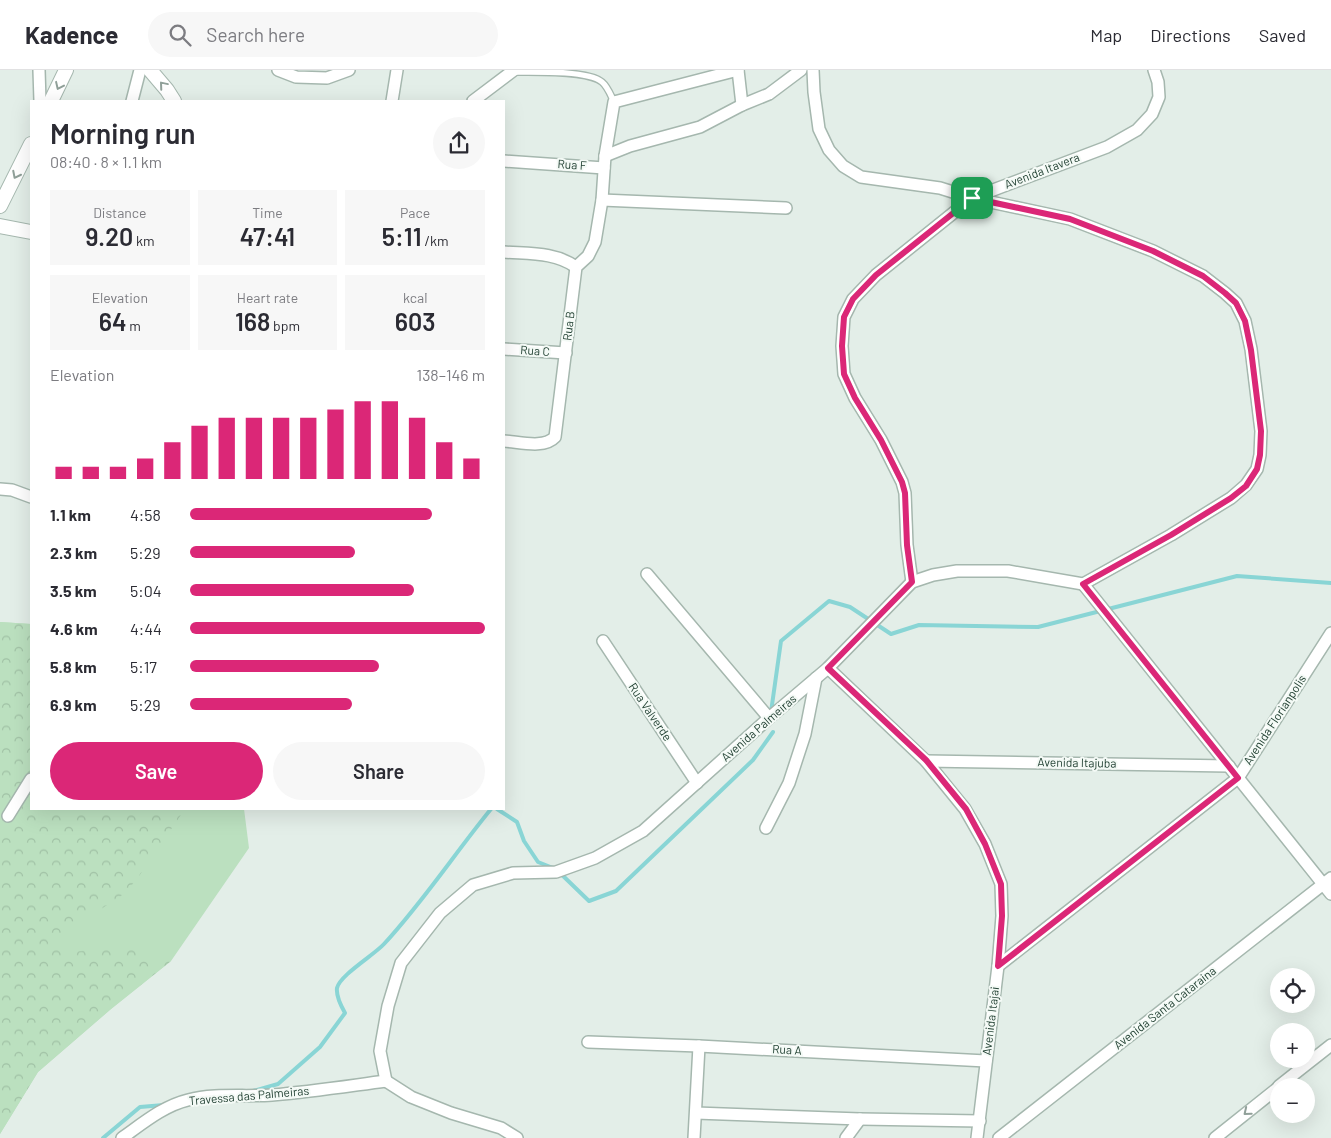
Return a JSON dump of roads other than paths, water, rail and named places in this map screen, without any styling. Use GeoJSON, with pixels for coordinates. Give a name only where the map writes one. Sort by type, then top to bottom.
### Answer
{"type":"FeatureCollection","features":[{"type":"Feature","properties":{"kind":"street"},"geometry":{"type":"LineString","coordinates":[[39,70],[40,100]]}},
{"type":"Feature","properties":{"kind":"street"},"geometry":{"type":"LineString","coordinates":[[52,100],[66,70]]}},
{"type":"Feature","properties":{"kind":"street"},"geometry":{"type":"LineString","coordinates":[[132,100],[140,70]]}},
{"type":"Feature","properties":{"kind":"street"},"geometry":{"type":"LineString","coordinates":[[150,70],[173,100]]}},
{"type":"Feature","properties":{"kind":"street"},"geometry":{"type":"LineString","coordinates":[[278,70],[296,77],[327,78],[349,70]]}},
{"type":"Feature","properties":{"kind":"street"},"geometry":{"type":"LineString","coordinates":[[392,100],[397,70]]}},
{"type":"Feature","properties":{"kind":"street"},"geometry":{"type":"LineString","coordinates":[[614,102],[738,70],[742,105]]}},
{"type":"Feature","properties":{"kind":"street"},"geometry":{"type":"LineString","coordinates":[[505,252],[557,256],[567,260],[576,267],[588,256],[595,242],[602,200],[604,162],[630,146],[700,127],[742,105],[769,94],[801,70]]}},
{"type":"Feature","properties":{"kind":"street"},"geometry":{"type":"LineString","coordinates":[[813,70],[814,92],[820,129],[829,150],[843,166],[861,177],[940,188],[972,198],[1070,219],[1153,251],[1203,276],[1236,303],[1245,321],[1251,350],[1261,431],[1260,455],[1257,469],[1246,486],[1231,498],[1171,535],[1083,584],[1008,572],[957,571],[933,575],[912,582]]}},
{"type":"Feature","properties":{"kind":"street","name":"Avenida Itavera"},"geometry":{"type":"LineString","coordinates":[[912,582],[907,545],[905,493],[902,482],[881,440],[855,398],[844,374],[842,346],[844,317],[853,299],[876,275],[972,198],[1107,147],[1137,130],[1152,114],[1158,97],[1158,82],[1154,70]]}},
{"type":"Feature","properties":{"kind":"street"},"geometry":{"type":"LineString","coordinates":[[477,100],[513,71]]}},
{"type":"Feature","properties":{"kind":"street","name":"Rua F"},"geometry":{"type":"LineString","coordinates":[[505,161],[604,162],[614,102]]}},
{"type":"Feature","properties":{"kind":"street"},"geometry":{"type":"LineString","coordinates":[[0,206],[30,146]]}},
{"type":"Feature","properties":{"kind":"street"},"geometry":{"type":"LineString","coordinates":[[602,200],[786,208]]}},
{"type":"Feature","properties":{"kind":"street"},"geometry":{"type":"LineString","coordinates":[[0,226],[30,232]]}},
{"type":"Feature","properties":{"kind":"street","name":"Rua B"},"geometry":{"type":"LineString","coordinates":[[505,441],[544,444],[555,437],[576,267]]}},
{"type":"Feature","properties":{"kind":"street","name":"Rua C"},"geometry":{"type":"LineString","coordinates":[[505,349],[566,353]]}},
{"type":"Feature","properties":{"kind":"street"},"geometry":{"type":"LineString","coordinates":[[0,489],[12,490],[30,497]]}},
{"type":"Feature","properties":{"kind":"street"},"geometry":{"type":"LineString","coordinates":[[647,574],[769,718]]}},
{"type":"Feature","properties":{"kind":"street","name":"Avenida Palmeiras"},"geometry":{"type":"LineString","coordinates":[[386,1081],[380,1051],[388,1006],[401,962],[440,913],[473,885],[513,873],[556,872],[595,858],[643,830],[828,668],[912,582]]}},
{"type":"Feature","properties":{"kind":"street"},"geometry":{"type":"LineString","coordinates":[[1083,584],[1238,778],[1327,881],[1331,894]]}},
{"type":"Feature","properties":{"kind":"street","name":"Avenida Florianpolis"},"geometry":{"type":"LineString","coordinates":[[998,966],[1238,778],[1331,633]]}},
{"type":"Feature","properties":{"kind":"street","name":"Rua Valverde"},"geometry":{"type":"LineString","coordinates":[[602,641],[697,783]]}},
{"type":"Feature","properties":{"kind":"street","name":"Avenida Itajai"},"geometry":{"type":"LineString","coordinates":[[828,668],[926,760],[966,809],[985,844],[1001,884],[1002,916],[998,966],[977,1138]]}},
{"type":"Feature","properties":{"kind":"street"},"geometry":{"type":"LineString","coordinates":[[766,828],[789,783],[806,734],[816,678]]}},
{"type":"Feature","properties":{"kind":"street","name":"Avenida Itajuba"},"geometry":{"type":"LineString","coordinates":[[926,760],[1229,766]]}},
{"type":"Feature","properties":{"kind":"street"},"geometry":{"type":"LineString","coordinates":[[8,816],[30,780]]}},
{"type":"Feature","properties":{"kind":"street","name":"Avenida Santa Cataraina"},"geometry":{"type":"LineString","coordinates":[[999,1138],[1327,881]]}},
{"type":"Feature","properties":{"kind":"street","name":"Rua A"},"geometry":{"type":"LineString","coordinates":[[588,1042],[986,1061]]}},
{"type":"Feature","properties":{"kind":"street"},"geometry":{"type":"LineString","coordinates":[[1289,1078],[1331,1045]]}},
{"type":"Feature","properties":{"kind":"street"},"geometry":{"type":"LineString","coordinates":[[694,1138],[699,1046]]}},
{"type":"Feature","properties":{"kind":"street"},"geometry":{"type":"LineString","coordinates":[[386,1081],[411,1097],[451,1113],[501,1128],[516,1138]]}},
{"type":"Feature","properties":{"kind":"street","name":"Travessa das Palmeiras"},"geometry":{"type":"LineString","coordinates":[[122,1138],[164,1110],[188,1100],[216,1096],[272,1095],[386,1081]]}},
{"type":"Feature","properties":{"kind":"street"},"geometry":{"type":"LineString","coordinates":[[1215,1138],[1270,1093]]}},
{"type":"Feature","properties":{"kind":"street"},"geometry":{"type":"LineString","coordinates":[[696,1114],[860,1120],[980,1121]]}},
{"type":"Feature","properties":{"kind":"street"},"geometry":{"type":"LineString","coordinates":[[846,1138],[860,1120]]}},
{"type":"Feature","properties":{"kind":"lane"},"geometry":{"type":"LineString","coordinates":[[513,71],[592,76],[602,81],[614,102]]}},
{"type":"Feature","properties":{"kind":"waterway"},"geometry":{"type":"LineString","coordinates":[[771,712],[781,641],[829,601],[850,607],[891,634],[919,625],[1038,627],[1237,576],[1331,583]]}},
{"type":"Feature","properties":{"kind":"waterway"},"geometry":{"type":"LineString","coordinates":[[560,873],[589,901],[616,891],[753,760],[773,732]]}},
{"type":"Feature","properties":{"kind":"waterway"},"geometry":{"type":"LineString","coordinates":[[253,1091],[278,1084],[320,1047],[345,1013],[337,994],[339,983],[379,949],[398,928],[490,810]]}},
{"type":"Feature","properties":{"kind":"waterway"},"geometry":{"type":"LineString","coordinates":[[499,810],[517,822],[524,841],[538,862],[553,868]]}},
{"type":"Feature","properties":{"kind":"waterway"},"geometry":{"type":"LineString","coordinates":[[103,1138],[140,1107],[164,1105]]}}]}
